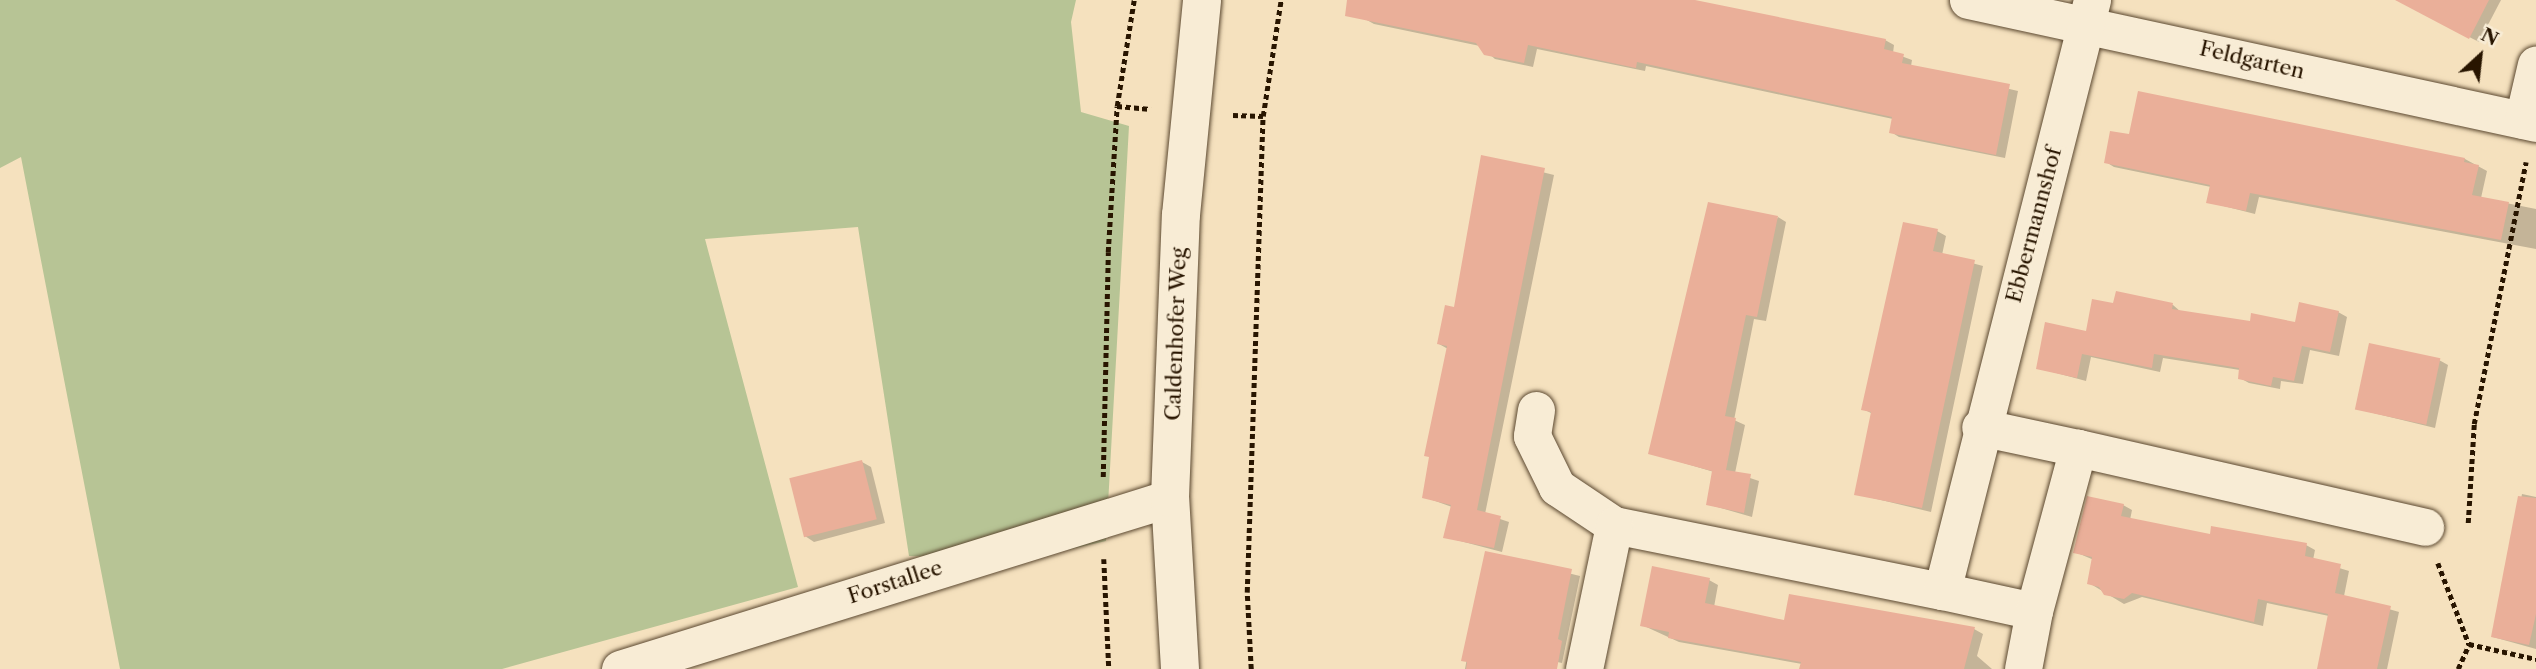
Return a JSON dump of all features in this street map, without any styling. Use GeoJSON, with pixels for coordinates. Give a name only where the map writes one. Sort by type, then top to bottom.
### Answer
{"type":"FeatureCollection","features":[{"type":"Feature","properties":{"kind":"main road","name":"Caldenhofer Weg"},"geometry":{"type":"LineString","coordinates":[[1180,669],[1170,498],[1181,215],[1202,0]]}},
{"type":"Feature","properties":{"kind":"street","name":"Feldgarten"},"geometry":{"type":"LineString","coordinates":[[1968,0],[2090,11],[2530,121]]}},
{"type":"Feature","properties":{"kind":"street","name":"Ebbermannshof"},"geometry":{"type":"LineString","coordinates":[[1942,591],[1980,427],[2090,11]]}},
{"type":"Feature","properties":{"kind":"street"},"geometry":{"type":"LineString","coordinates":[[2530,121],[2536,64]]}},
{"type":"Feature","properties":{"kind":"street"},"geometry":{"type":"LineString","coordinates":[[1536,410],[1532,436],[1557,487],[1614,526],[2034,611]]}},
{"type":"Feature","properties":{"kind":"street"},"geometry":{"type":"LineString","coordinates":[[1980,427],[2425,527]]}},
{"type":"Feature","properties":{"kind":"street"},"geometry":{"type":"LineString","coordinates":[[2024,669],[2034,611],[2078,448]]}},
{"type":"Feature","properties":{"kind":"street","name":"Forstallee"},"geometry":{"type":"LineString","coordinates":[[620,669],[1102,516],[1170,498]]}},
{"type":"Feature","properties":{"kind":"street"},"geometry":{"type":"LineString","coordinates":[[1584,669],[1614,526]]}},
{"type":"Feature","properties":{"kind":"path"},"geometry":{"type":"LineString","coordinates":[[1109,669],[1102,516],[1108,252],[1117,106],[1134,0]]}},
{"type":"Feature","properties":{"kind":"path"},"geometry":{"type":"LineString","coordinates":[[1251,669],[1247,592],[1263,116],[1281,0]]}},
{"type":"Feature","properties":{"kind":"path"},"geometry":{"type":"LineString","coordinates":[[2425,527],[2467,537],[2474,424],[2527,157]]}},
{"type":"Feature","properties":{"kind":"path"},"geometry":{"type":"LineString","coordinates":[[2425,527],[2469,644],[2458,669]]}},
{"type":"Feature","properties":{"kind":"path"},"geometry":{"type":"LineString","coordinates":[[2469,644],[2536,659]]}},
{"type":"Feature","properties":{"kind":"green space"},"geometry":{"type":"Polygon","coordinates":[[[0,0],[1076,0],[1071,22],[1081,112],[1129,126],[1106,541],[1023,560],[909,556],[858,227],[705,239],[798,587],[502,669],[120,669],[21,157],[0,168],[0,0]]]}},
{"type":"Feature","properties":{"kind":"building"},"geometry":{"type":"Polygon","coordinates":[[[1347,0],[1695,0],[1886,39],[1884,49],[1904,54],[1902,63],[2010,84],[1996,155],[1889,133],[1892,117],[1637,62],[1636,68],[1528,45],[1524,63],[1484,55],[1476,43],[1345,16],[1347,0]]]}},
{"type":"Feature","properties":{"kind":"building"},"geometry":{"type":"Polygon","coordinates":[[[2395,0],[2489,0],[2469,39],[2395,0]]]}},
{"type":"Feature","properties":{"kind":"building"},"geometry":{"type":"Polygon","coordinates":[[[2138,91],[2465,158],[2464,162],[2479,165],[2472,195],[2509,202],[2501,240],[2250,193],[2246,211],[2206,203],[2210,185],[2104,163],[2110,131],[2129,134],[2138,91]]]}},
{"type":"Feature","properties":{"kind":"building"},"geometry":{"type":"Polygon","coordinates":[[[1481,155],[1545,168],[1477,510],[1501,516],[1494,548],[1443,538],[1451,505],[1422,498],[1429,457],[1424,456],[1447,346],[1437,344],[1445,305],[1454,307],[1481,155]]]}},
{"type":"Feature","properties":{"kind":"building"},"geometry":{"type":"Polygon","coordinates":[[[1708,202],[1778,216],[1757,317],[1746,315],[1725,416],[1736,418],[1726,470],[1751,474],[1744,513],[1706,505],[1712,471],[1648,454],[1708,202]]]}},
{"type":"Feature","properties":{"kind":"building"},"geometry":{"type":"Polygon","coordinates":[[[1903,222],[1938,229],[1933,251],[1975,260],[1922,508],[1854,495],[1871,412],[1861,410],[1903,222]]]}},
{"type":"Feature","properties":{"kind":"building"},"geometry":{"type":"Polygon","coordinates":[[[2116,291],[2173,303],[2172,309],[2250,321],[2251,313],[2295,322],[2299,302],[2339,311],[2330,352],[2302,346],[2294,381],[2273,377],[2271,386],[2238,379],[2239,368],[2154,354],[2152,368],[2082,354],[2077,378],[2036,369],[2045,322],[2086,331],[2092,299],[2113,303],[2116,291]]]}},
{"type":"Feature","properties":{"kind":"building"},"geometry":{"type":"Polygon","coordinates":[[[2369,343],[2440,358],[2426,425],[2355,410],[2369,343]]]}},
{"type":"Feature","properties":{"kind":"building"},"geometry":{"type":"Polygon","coordinates":[[[862,460],[877,519],[804,537],[789,478],[862,460]]]}},
{"type":"Feature","properties":{"kind":"building"},"geometry":{"type":"Polygon","coordinates":[[[2087,496],[2124,504],[2121,516],[2210,534],[2211,526],[2307,543],[2305,556],[2341,564],[2335,593],[2391,606],[2377,669],[2317,669],[2328,614],[2258,599],[2254,622],[2132,593],[2124,599],[2104,595],[2099,587],[2087,584],[2092,557],[2073,553],[2087,496]]]}},
{"type":"Feature","properties":{"kind":"building"},"geometry":{"type":"Polygon","coordinates":[[[2518,496],[2536,498],[2536,614],[2529,645],[2491,637],[2518,496]]]}},
{"type":"Feature","properties":{"kind":"building"},"geometry":{"type":"Polygon","coordinates":[[[1485,551],[1572,569],[1558,639],[1562,641],[1557,669],[1466,669],[1467,662],[1461,661],[1485,551]]]}},
{"type":"Feature","properties":{"kind":"building"},"geometry":{"type":"Polygon","coordinates":[[[1652,566],[1710,578],[1705,603],[1784,620],[1789,594],[1975,627],[1964,669],[1799,669],[1801,662],[1668,638],[1669,632],[1640,626],[1652,566]]]}}]}
